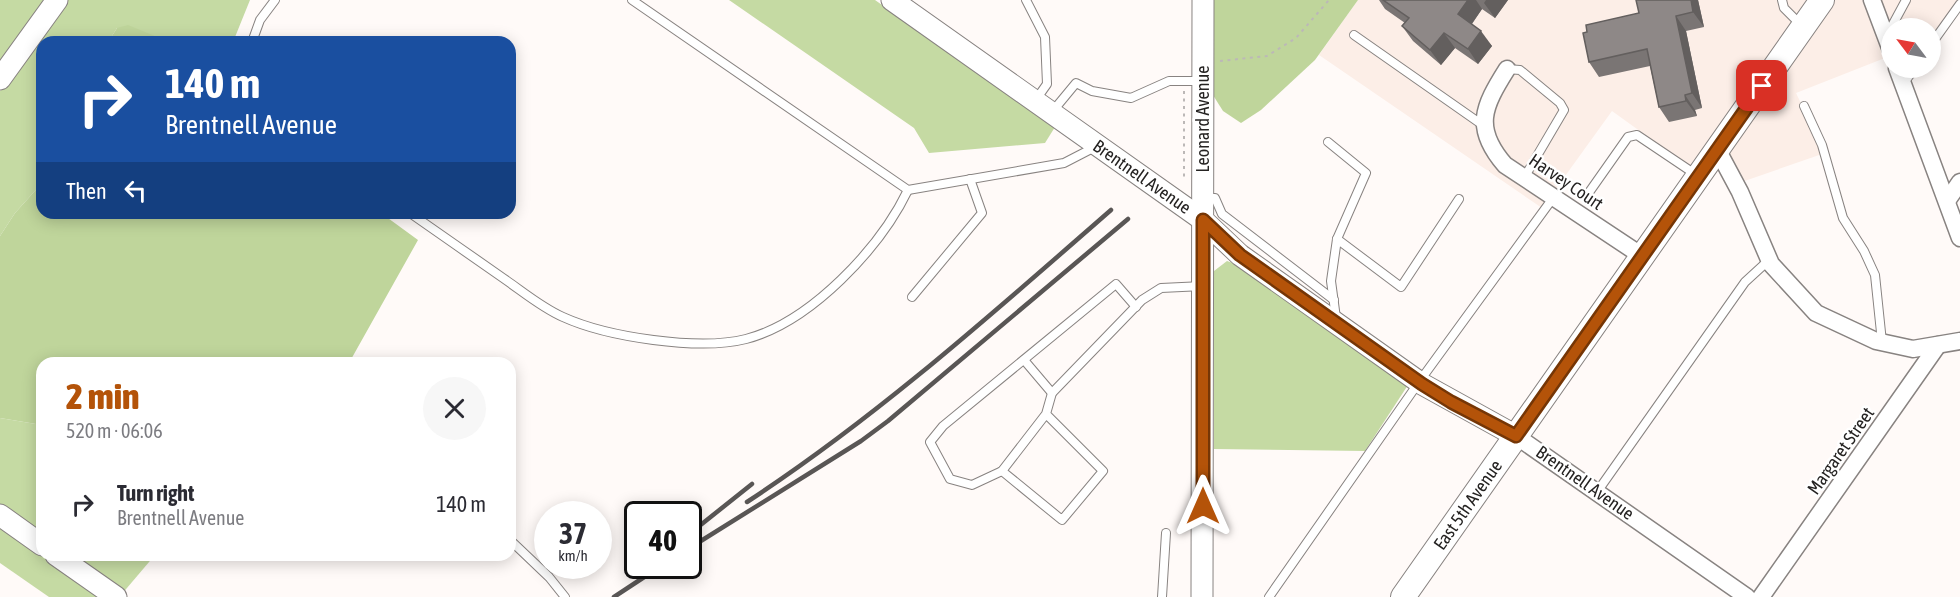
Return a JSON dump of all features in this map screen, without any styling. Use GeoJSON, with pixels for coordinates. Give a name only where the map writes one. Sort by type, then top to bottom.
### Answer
{"type":"FeatureCollection","features":[{"type":"Feature","properties":{"kind":"main road","name":"East 5th Avenue"},"geometry":{"type":"LineString","coordinates":[[1403,597],[1822,0]]}},
{"type":"Feature","properties":{"kind":"street"},"geometry":{"type":"LineString","coordinates":[[0,79],[57,0]]}},
{"type":"Feature","properties":{"kind":"street","name":"Brentnell Avenue"},"geometry":{"type":"LineString","coordinates":[[892,0],[1098,146],[1194,203],[1203,220],[1240,255],[1336,325],[1451,402],[1516,436],[1747,597]]}},
{"type":"Feature","properties":{"kind":"street","name":"Leonard Avenue"},"geometry":{"type":"LineString","coordinates":[[1194,203],[1196,75],[1203,0]]}},
{"type":"Feature","properties":{"kind":"street"},"geometry":{"type":"LineString","coordinates":[[1872,0],[1881,24]]}},
{"type":"Feature","properties":{"kind":"street"},"geometry":{"type":"LineString","coordinates":[[1484,126],[1484,111],[1490,96],[1507,69]]}},
{"type":"Feature","properties":{"kind":"street"},"geometry":{"type":"LineString","coordinates":[[1901,78],[1960,238]]}},
{"type":"Feature","properties":{"kind":"street","name":"Harvey Court"},"geometry":{"type":"LineString","coordinates":[[1484,126],[1491,148],[1505,165],[1642,256]]}},
{"type":"Feature","properties":{"kind":"street"},"geometry":{"type":"LineString","coordinates":[[1717,150],[1740,192],[1769,260],[1816,313],[1882,342],[1912,350],[1960,341]]}},
{"type":"Feature","properties":{"kind":"street"},"geometry":{"type":"LineString","coordinates":[[1947,201],[1960,182]]}},
{"type":"Feature","properties":{"kind":"street"},"geometry":{"type":"LineString","coordinates":[[1202,597],[1203,220]]}},
{"type":"Feature","properties":{"kind":"street","name":"Margaret Street"},"geometry":{"type":"LineString","coordinates":[[1761,597],[1938,345]]}},
{"type":"Feature","properties":{"kind":"street"},"geometry":{"type":"LineString","coordinates":[[0,515],[36,541]]}},
{"type":"Feature","properties":{"kind":"street"},"geometry":{"type":"LineString","coordinates":[[65,561],[116,597]]}},
{"type":"Feature","properties":{"kind":"lane"},"geometry":{"type":"LineString","coordinates":[[254,36],[260,20],[275,0]]}},
{"type":"Feature","properties":{"kind":"lane"},"geometry":{"type":"LineString","coordinates":[[632,0],[908,190],[1064,163],[1098,146]]}},
{"type":"Feature","properties":{"kind":"lane"},"geometry":{"type":"LineString","coordinates":[[1026,0],[1045,37],[1047,84],[1043,107]]}},
{"type":"Feature","properties":{"kind":"lane"},"geometry":{"type":"LineString","coordinates":[[1782,0],[1784,8],[1803,28]]}},
{"type":"Feature","properties":{"kind":"lane"},"geometry":{"type":"LineString","coordinates":[[1899,18],[1906,0]]}},
{"type":"Feature","properties":{"kind":"lane"},"geometry":{"type":"LineString","coordinates":[[1941,31],[1960,4]]}},
{"type":"Feature","properties":{"kind":"lane"},"geometry":{"type":"LineString","coordinates":[[1354,35],[1484,126]]}},
{"type":"Feature","properties":{"kind":"lane"},"geometry":{"type":"LineString","coordinates":[[1507,69],[1520,70],[1560,103],[1564,110],[1524,178]]}},
{"type":"Feature","properties":{"kind":"lane"},"geometry":{"type":"LineString","coordinates":[[1043,107],[1076,83],[1092,91],[1131,98],[1169,81],[1196,75]]}},
{"type":"Feature","properties":{"kind":"lane"},"geometry":{"type":"LineString","coordinates":[[1903,84],[1908,78]]}},
{"type":"Feature","properties":{"kind":"lane"},"geometry":{"type":"LineString","coordinates":[[1804,106],[1822,145],[1843,218],[1864,250],[1875,275],[1882,342]]}},
{"type":"Feature","properties":{"kind":"lane"},"geometry":{"type":"LineString","coordinates":[[1590,191],[1629,137],[1637,135],[1699,176]]}},
{"type":"Feature","properties":{"kind":"lane"},"geometry":{"type":"LineString","coordinates":[[1328,142],[1366,173],[1337,239],[1332,281],[1336,325]]}},
{"type":"Feature","properties":{"kind":"lane"},"geometry":{"type":"LineString","coordinates":[[912,297],[982,213],[969,179]]}},
{"type":"Feature","properties":{"kind":"lane"},"geometry":{"type":"LineString","coordinates":[[419,219],[562,317],[608,333],[654,340],[707,342],[744,340],[776,329],[807,308],[866,257],[894,220],[908,190]]}},
{"type":"Feature","properties":{"kind":"lane"},"geometry":{"type":"LineString","coordinates":[[1194,203],[1215,198],[1222,214],[1334,300]]}},
{"type":"Feature","properties":{"kind":"lane"},"geometry":{"type":"LineString","coordinates":[[1269,597],[1419,382],[1553,198]]}},
{"type":"Feature","properties":{"kind":"lane"},"geometry":{"type":"LineString","coordinates":[[1337,239],[1401,287],[1459,199]]}},
{"type":"Feature","properties":{"kind":"lane"},"geometry":{"type":"LineString","coordinates":[[1240,255],[1253,238]]}},
{"type":"Feature","properties":{"kind":"lane"},"geometry":{"type":"LineString","coordinates":[[1597,492],[1745,282],[1769,260]]}},
{"type":"Feature","properties":{"kind":"lane"},"geometry":{"type":"LineString","coordinates":[[1136,307],[1116,284],[942,426],[930,442],[950,479],[972,485],[1002,471],[1046,414],[1052,393],[1136,307],[1161,288],[1203,286]]}},
{"type":"Feature","properties":{"kind":"lane"},"geometry":{"type":"LineString","coordinates":[[1024,360],[1052,393]]}},
{"type":"Feature","properties":{"kind":"lane"},"geometry":{"type":"LineString","coordinates":[[1002,471],[1062,520],[1102,471],[1046,414]]}},
{"type":"Feature","properties":{"kind":"lane"},"geometry":{"type":"LineString","coordinates":[[1162,597],[1166,533]]}},
{"type":"Feature","properties":{"kind":"lane"},"geometry":{"type":"LineString","coordinates":[[516,546],[549,577],[565,597]]}},
{"type":"Feature","properties":{"kind":"path"},"geometry":{"type":"LineString","coordinates":[[1194,203],[1196,75],[1268,56],[1296,38],[1329,0]]}},
{"type":"Feature","properties":{"kind":"shaded area"},"geometry":{"type":"Polygon","coordinates":[[[1358,0],[1960,0],[1941,29],[1941,18],[1881,18],[1881,60],[1796,93],[1825,153],[1733,185],[1713,151],[1698,173],[1612,111],[1542,208],[1319,55],[1358,0]]]}},
{"type":"Feature","properties":{"kind":"green space"},"geometry":{"type":"Polygon","coordinates":[[[0,0],[46,0],[0,65],[0,0]]]}},
{"type":"Feature","properties":{"kind":"green space"},"geometry":{"type":"Polygon","coordinates":[[[65,0],[250,0],[235,36],[146,36],[117,28],[112,36],[39,36],[65,0]]]}},
{"type":"Feature","properties":{"kind":"green space"},"geometry":{"type":"Polygon","coordinates":[[[729,0],[875,0],[1055,127],[1045,143],[929,153],[914,128],[729,0]]]}},
{"type":"Feature","properties":{"kind":"green space"},"geometry":{"type":"Polygon","coordinates":[[[1211,0],[1358,0],[1315,60],[1261,110],[1241,123],[1223,111],[1211,92],[1211,0]]]}},
{"type":"Feature","properties":{"kind":"green space"},"geometry":{"type":"Polygon","coordinates":[[[128,25],[155,36],[112,36],[117,28],[128,25]]]}},
{"type":"Feature","properties":{"kind":"green space"},"geometry":{"type":"Polygon","coordinates":[[[36,41],[36,190],[15,213],[0,236],[0,91],[36,41]]]}},
{"type":"Feature","properties":{"kind":"green space"},"geometry":{"type":"Polygon","coordinates":[[[36,190],[36,219],[389,219],[418,240],[352,357],[36,357],[36,424],[0,418],[0,236],[15,213],[36,190]]]}},
{"type":"Feature","properties":{"kind":"green space"},"geometry":{"type":"Polygon","coordinates":[[[1227,261],[1239,265],[1408,385],[1365,451],[1214,449],[1214,271],[1227,261]]]}},
{"type":"Feature","properties":{"kind":"green space"},"geometry":{"type":"Polygon","coordinates":[[[0,418],[36,424],[36,531],[0,504],[0,418]]]}},
{"type":"Feature","properties":{"kind":"green space"},"geometry":{"type":"Polygon","coordinates":[[[0,527],[36,552],[36,561],[49,561],[100,597],[49,597],[0,563],[0,527]]]}},
{"type":"Feature","properties":{"kind":"green space"},"geometry":{"type":"Polygon","coordinates":[[[76,561],[150,561],[121,595],[76,561]]]}},
{"type":"Feature","properties":{"kind":"building"},"geometry":{"type":"Polygon","coordinates":[[[1383,0],[1468,0],[1458,14],[1481,31],[1468,49],[1444,33],[1430,50],[1402,26],[1409,18],[1383,0]]]}},
{"type":"Feature","properties":{"kind":"building"},"geometry":{"type":"Polygon","coordinates":[[[1636,0],[1691,0],[1693,12],[1676,16],[1692,93],[1685,95],[1686,101],[1659,107],[1647,49],[1589,62],[1583,33],[1587,32],[1586,25],[1639,13],[1636,0]]]}},
{"type":"Feature","properties":{"kind":"railway"},"geometry":{"type":"LineString","coordinates":[[747,502],[842,435],[888,399],[979,325],[1111,210]]}},
{"type":"Feature","properties":{"kind":"railway"},"geometry":{"type":"LineString","coordinates":[[702,540],[861,441],[888,421],[1128,219]]}},
{"type":"Feature","properties":{"kind":"railway"},"geometry":{"type":"LineString","coordinates":[[702,524],[752,484]]}},
{"type":"Feature","properties":{"kind":"railway"},"geometry":{"type":"LineString","coordinates":[[614,597],[641,579]]}},
{"type":"Feature","properties":{"kind":"route"},"geometry":{"type":"LineString","coordinates":[[1203,506],[1203,220],[1240,255],[1293,295],[1422,384],[1516,436],[1762,86]]}}]}
